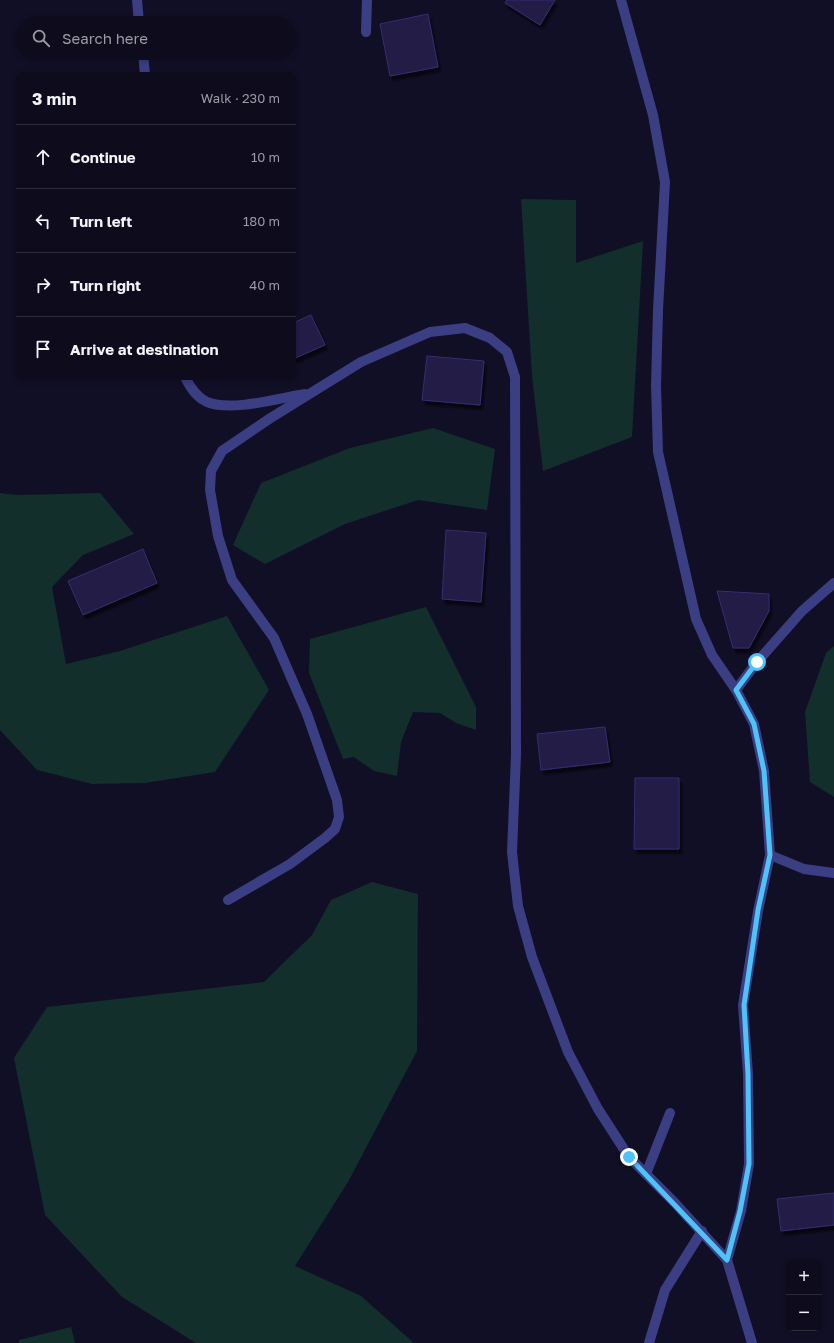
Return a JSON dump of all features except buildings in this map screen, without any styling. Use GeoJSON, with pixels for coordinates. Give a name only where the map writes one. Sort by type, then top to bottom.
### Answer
{"type":"FeatureCollection","features":[{"type":"Feature","properties":{"kind":"street"},"geometry":{"type":"LineString","coordinates":[[137,0],[138,16]]}},
{"type":"Feature","properties":{"kind":"street"},"geometry":{"type":"LineString","coordinates":[[366,0],[366,32]]}},
{"type":"Feature","properties":{"kind":"street"},"geometry":{"type":"LineString","coordinates":[[621,0],[653,114],[665,182],[656,386],[658,452],[696,619],[712,655],[736,690],[754,724],[764,771],[770,855],[758,910],[744,1005],[748,1074],[749,1164],[740,1211],[727,1260]]}},
{"type":"Feature","properties":{"kind":"street"},"geometry":{"type":"LineString","coordinates":[[143,60],[145,72]]}},
{"type":"Feature","properties":{"kind":"street"},"geometry":{"type":"LineString","coordinates":[[228,900],[290,864],[325,838],[335,829],[339,817],[337,800],[307,714],[274,638],[232,580],[218,536],[210,490],[211,471],[222,451],[310,393],[361,362],[430,332],[465,328],[490,338],[507,352],[515,377],[516,755],[512,852],[518,906],[532,957],[568,1052],[598,1109],[629,1157],[702,1231],[727,1260],[752,1343]]}},
{"type":"Feature","properties":{"kind":"street"},"geometry":{"type":"LineString","coordinates":[[186,380],[191,390],[206,402],[224,405],[310,393]]}},
{"type":"Feature","properties":{"kind":"street"},"geometry":{"type":"LineString","coordinates":[[736,690],[757,662],[802,610],[834,583]]}},
{"type":"Feature","properties":{"kind":"street"},"geometry":{"type":"LineString","coordinates":[[770,855],[804,869],[834,874]]}},
{"type":"Feature","properties":{"kind":"street"},"geometry":{"type":"LineString","coordinates":[[646,1174],[670,1114]]}},
{"type":"Feature","properties":{"kind":"street"},"geometry":{"type":"LineString","coordinates":[[649,1343],[665,1290],[702,1231]]}},
{"type":"Feature","properties":{"kind":"green space"},"geometry":{"type":"Polygon","coordinates":[[[521,199],[576,200],[576,263],[643,241],[632,437],[543,471],[532,376],[521,199]]]}},
{"type":"Feature","properties":{"kind":"green space"},"geometry":{"type":"Polygon","coordinates":[[[433,428],[495,449],[487,510],[418,500],[345,524],[265,564],[233,545],[261,483],[350,448],[433,428]]]}},
{"type":"Feature","properties":{"kind":"green space"},"geometry":{"type":"Polygon","coordinates":[[[0,493],[18,495],[100,493],[134,534],[83,555],[52,587],[66,664],[120,651],[227,616],[269,690],[215,772],[145,783],[92,784],[37,770],[0,730],[0,493]]]}},
{"type":"Feature","properties":{"kind":"green space"},"geometry":{"type":"Polygon","coordinates":[[[426,607],[476,707],[476,730],[456,723],[440,713],[413,712],[401,742],[397,776],[374,771],[354,757],[343,759],[309,673],[310,639],[426,607]]]}},
{"type":"Feature","properties":{"kind":"green space"},"geometry":{"type":"Polygon","coordinates":[[[834,646],[834,797],[810,782],[805,712],[826,653],[834,646]]]}},
{"type":"Feature","properties":{"kind":"green space"},"geometry":{"type":"Polygon","coordinates":[[[372,882],[418,894],[417,1051],[348,1182],[295,1266],[361,1296],[414,1343],[196,1343],[122,1297],[45,1215],[14,1058],[47,1007],[264,982],[312,935],[331,900],[372,882]]]}},
{"type":"Feature","properties":{"kind":"green space"},"geometry":{"type":"Polygon","coordinates":[[[71,1327],[75,1343],[19,1343],[19,1340],[71,1327]]]}},
{"type":"Feature","properties":{"kind":"route"},"geometry":{"type":"LineString","coordinates":[[629,1157],[675,1203],[727,1260],[740,1211],[749,1164],[748,1074],[744,1005],[758,910],[770,855],[764,771],[754,724],[736,690],[757,662]]}}]}
